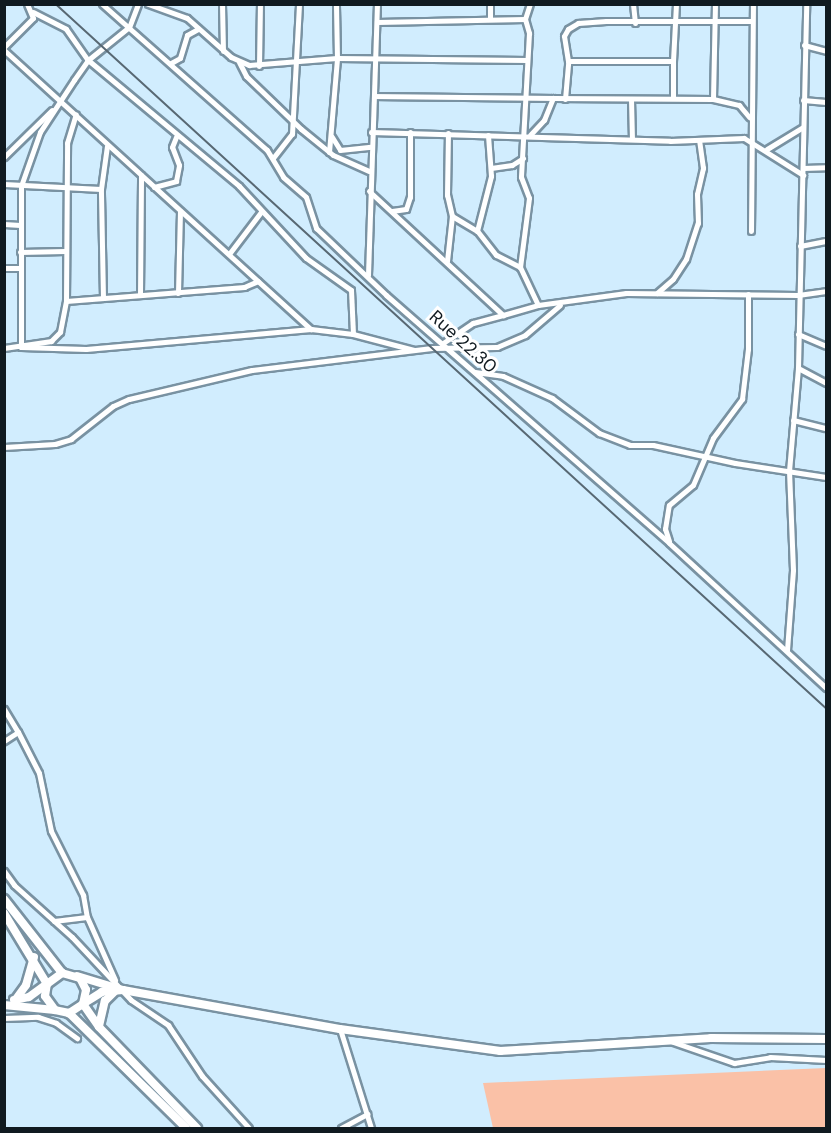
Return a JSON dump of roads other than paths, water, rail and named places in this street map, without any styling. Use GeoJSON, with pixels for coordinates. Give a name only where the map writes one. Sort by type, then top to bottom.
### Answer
{"type":"FeatureCollection","features":[{"type":"Feature","properties":{"kind":"main road"},"geometry":{"type":"LineString","coordinates":[[4,899],[62,973],[77,976],[86,990],[83,1004],[69,1013]]}},
{"type":"Feature","properties":{"kind":"main road"},"geometry":{"type":"LineString","coordinates":[[4,913],[34,957],[47,984],[45,996],[55,1010],[69,1013],[186,1128]]}},
{"type":"Feature","properties":{"kind":"main road"},"geometry":{"type":"LineString","coordinates":[[16,999],[26,985],[34,957]]}},
{"type":"Feature","properties":{"kind":"main road"},"geometry":{"type":"LineString","coordinates":[[47,984],[62,973]]}},
{"type":"Feature","properties":{"kind":"main road"},"geometry":{"type":"LineString","coordinates":[[99,1027],[105,1001],[119,991]]}},
{"type":"Feature","properties":{"kind":"main road"},"geometry":{"type":"LineString","coordinates":[[83,1004],[99,1027],[196,1128]]}},
{"type":"Feature","properties":{"kind":"street"},"geometry":{"type":"LineString","coordinates":[[27,4],[33,12],[66,29],[88,60],[176,137],[239,186],[306,258],[351,290],[353,334]]}},
{"type":"Feature","properties":{"kind":"street","name":"Rue 22.30"},"geometry":{"type":"LineString","coordinates":[[102,4],[171,63],[273,158],[283,177],[306,197],[316,228],[474,372],[669,543],[826,688]]}},
{"type":"Feature","properties":{"kind":"street"},"geometry":{"type":"LineString","coordinates":[[21,346],[19,268],[21,186],[40,132],[88,60],[129,27],[138,4]]}},
{"type":"Feature","properties":{"kind":"street"},"geometry":{"type":"LineString","coordinates":[[148,4],[173,11],[198,29],[239,62],[259,90],[329,152],[369,171]]}},
{"type":"Feature","properties":{"kind":"street"},"geometry":{"type":"LineString","coordinates":[[173,11],[177,4]]}},
{"type":"Feature","properties":{"kind":"street"},"geometry":{"type":"LineString","coordinates":[[222,4],[223,51]]}},
{"type":"Feature","properties":{"kind":"street"},"geometry":{"type":"LineString","coordinates":[[259,66],[260,4]]}},
{"type":"Feature","properties":{"kind":"street"},"geometry":{"type":"LineString","coordinates":[[273,158],[292,134],[299,61],[299,4]]}},
{"type":"Feature","properties":{"kind":"street"},"geometry":{"type":"LineString","coordinates":[[329,152],[337,58],[336,4]]}},
{"type":"Feature","properties":{"kind":"street"},"geometry":{"type":"LineString","coordinates":[[368,274],[369,171],[374,96],[376,4]]}},
{"type":"Feature","properties":{"kind":"street"},"geometry":{"type":"LineString","coordinates":[[490,4],[490,19]]}},
{"type":"Feature","properties":{"kind":"street"},"geometry":{"type":"LineString","coordinates":[[530,4],[525,19],[529,33],[525,97],[527,135],[521,177],[529,198],[520,267],[538,305]]}},
{"type":"Feature","properties":{"kind":"street"},"geometry":{"type":"LineString","coordinates":[[633,4],[635,23]]}},
{"type":"Feature","properties":{"kind":"street"},"geometry":{"type":"LineString","coordinates":[[673,98],[676,4]]}},
{"type":"Feature","properties":{"kind":"street"},"geometry":{"type":"LineString","coordinates":[[713,99],[716,4]]}},
{"type":"Feature","properties":{"kind":"street"},"geometry":{"type":"LineString","coordinates":[[751,231],[749,117],[753,4]]}},
{"type":"Feature","properties":{"kind":"street"},"geometry":{"type":"LineString","coordinates":[[787,650],[793,570],[789,471],[798,368],[806,4]]}},
{"type":"Feature","properties":{"kind":"street"},"geometry":{"type":"LineString","coordinates":[[33,12],[29,23],[4,48],[62,100],[107,146],[311,329]]}},
{"type":"Feature","properties":{"kind":"street"},"geometry":{"type":"LineString","coordinates":[[377,22],[525,19]]}},
{"type":"Feature","properties":{"kind":"street"},"geometry":{"type":"LineString","coordinates":[[565,99],[568,61],[564,36],[574,25],[752,21]]}},
{"type":"Feature","properties":{"kind":"street"},"geometry":{"type":"LineString","coordinates":[[171,63],[180,58],[187,35],[198,29]]}},
{"type":"Feature","properties":{"kind":"street"},"geometry":{"type":"LineString","coordinates":[[804,45],[826,51]]}},
{"type":"Feature","properties":{"kind":"street"},"geometry":{"type":"LineString","coordinates":[[239,62],[259,66],[337,58],[375,61],[528,60]]}},
{"type":"Feature","properties":{"kind":"street"},"geometry":{"type":"LineString","coordinates":[[568,61],[674,62]]}},
{"type":"Feature","properties":{"kind":"street"},"geometry":{"type":"LineString","coordinates":[[374,96],[713,99],[739,105],[749,117]]}},
{"type":"Feature","properties":{"kind":"street"},"geometry":{"type":"LineString","coordinates":[[527,135],[544,120],[553,98]]}},
{"type":"Feature","properties":{"kind":"street"},"geometry":{"type":"LineString","coordinates":[[631,99],[632,139]]}},
{"type":"Feature","properties":{"kind":"street"},"geometry":{"type":"LineString","coordinates":[[4,157],[62,100]]}},
{"type":"Feature","properties":{"kind":"street"},"geometry":{"type":"LineString","coordinates":[[803,100],[826,102]]}},
{"type":"Feature","properties":{"kind":"street"},"geometry":{"type":"LineString","coordinates":[[4,348],[58,336],[66,301],[67,143],[76,114]]}},
{"type":"Feature","properties":{"kind":"street"},"geometry":{"type":"LineString","coordinates":[[767,149],[803,127]]}},
{"type":"Feature","properties":{"kind":"street"},"geometry":{"type":"LineString","coordinates":[[371,132],[699,141],[750,140],[767,149],[792,171],[803,175]]}},
{"type":"Feature","properties":{"kind":"street"},"geometry":{"type":"LineString","coordinates":[[407,225],[406,208],[410,196],[410,132]]}},
{"type":"Feature","properties":{"kind":"street"},"geometry":{"type":"LineString","coordinates":[[447,261],[452,216],[447,195],[448,133]]}},
{"type":"Feature","properties":{"kind":"street"},"geometry":{"type":"LineString","coordinates":[[477,231],[491,168],[488,135]]}},
{"type":"Feature","properties":{"kind":"street"},"geometry":{"type":"LineString","coordinates":[[332,136],[340,150],[371,147]]}},
{"type":"Feature","properties":{"kind":"street"},"geometry":{"type":"LineString","coordinates":[[154,187],[176,182],[179,165],[172,147],[176,137]]}},
{"type":"Feature","properties":{"kind":"street"},"geometry":{"type":"LineString","coordinates":[[657,294],[673,279],[686,259],[698,223],[697,194],[703,168],[699,141]]}},
{"type":"Feature","properties":{"kind":"street"},"geometry":{"type":"LineString","coordinates":[[103,298],[101,189],[107,146]]}},
{"type":"Feature","properties":{"kind":"street"},"geometry":{"type":"LineString","coordinates":[[491,168],[512,165],[523,158]]}},
{"type":"Feature","properties":{"kind":"street"},"geometry":{"type":"LineString","coordinates":[[803,168],[826,167]]}},
{"type":"Feature","properties":{"kind":"street"},"geometry":{"type":"LineString","coordinates":[[140,296],[141,175]]}},
{"type":"Feature","properties":{"kind":"street"},"geometry":{"type":"LineString","coordinates":[[4,184],[101,189]]}},
{"type":"Feature","properties":{"kind":"street"},"geometry":{"type":"LineString","coordinates":[[369,191],[503,315]]}},
{"type":"Feature","properties":{"kind":"street"},"geometry":{"type":"LineString","coordinates":[[392,211],[406,208]]}},
{"type":"Feature","properties":{"kind":"street"},"geometry":{"type":"LineString","coordinates":[[178,293],[180,211]]}},
{"type":"Feature","properties":{"kind":"street"},"geometry":{"type":"LineString","coordinates":[[229,254],[261,212]]}},
{"type":"Feature","properties":{"kind":"street"},"geometry":{"type":"LineString","coordinates":[[452,216],[477,231],[496,255],[520,267]]}},
{"type":"Feature","properties":{"kind":"street"},"geometry":{"type":"LineString","coordinates":[[4,224],[20,225]]}},
{"type":"Feature","properties":{"kind":"street"},"geometry":{"type":"LineString","coordinates":[[800,246],[826,241]]}},
{"type":"Feature","properties":{"kind":"street"},"geometry":{"type":"LineString","coordinates":[[20,252],[65,251]]}},
{"type":"Feature","properties":{"kind":"street"},"geometry":{"type":"LineString","coordinates":[[4,268],[19,268]]}},
{"type":"Feature","properties":{"kind":"street"},"geometry":{"type":"LineString","coordinates":[[66,301],[178,293],[244,286],[258,281]]}},
{"type":"Feature","properties":{"kind":"street"},"geometry":{"type":"LineString","coordinates":[[446,346],[473,323],[538,305],[560,305],[626,293],[798,295],[826,291]]}},
{"type":"Feature","properties":{"kind":"street"},"geometry":{"type":"LineString","coordinates":[[669,543],[665,529],[669,506],[693,485],[708,458],[713,438],[742,399],[748,349],[748,294]]}},
{"type":"Feature","properties":{"kind":"street"},"geometry":{"type":"LineString","coordinates":[[4,447],[36,447],[71,439],[121,402],[234,374],[446,346],[497,347],[525,335],[560,305]]}},
{"type":"Feature","properties":{"kind":"street"},"geometry":{"type":"LineString","coordinates":[[21,346],[86,349],[311,329],[353,334],[414,350]]}},
{"type":"Feature","properties":{"kind":"street"},"geometry":{"type":"LineString","coordinates":[[798,334],[826,346]]}},
{"type":"Feature","properties":{"kind":"street"},"geometry":{"type":"LineString","coordinates":[[798,368],[826,383]]}},
{"type":"Feature","properties":{"kind":"street"},"geometry":{"type":"LineString","coordinates":[[474,372],[503,376],[552,398],[610,439],[826,477]]}},
{"type":"Feature","properties":{"kind":"street"},"geometry":{"type":"LineString","coordinates":[[793,420],[826,428]]}},
{"type":"Feature","properties":{"kind":"street"},"geometry":{"type":"LineString","coordinates":[[4,709],[45,787],[51,831],[83,895],[87,917],[119,991],[168,1025],[201,1076],[249,1128]]}},
{"type":"Feature","properties":{"kind":"street"},"geometry":{"type":"LineString","coordinates":[[4,741],[18,732]]}},
{"type":"Feature","properties":{"kind":"street"},"geometry":{"type":"LineString","coordinates":[[4,871],[14,885],[116,981]]}},
{"type":"Feature","properties":{"kind":"street"},"geometry":{"type":"LineString","coordinates":[[54,921],[87,917]]}},
{"type":"Feature","properties":{"kind":"street"},"geometry":{"type":"LineString","coordinates":[[77,976],[119,991],[340,1029],[500,1051],[731,1037],[826,1040]]}},
{"type":"Feature","properties":{"kind":"street"},"geometry":{"type":"LineString","coordinates":[[4,1003],[29,997],[47,984]]}},
{"type":"Feature","properties":{"kind":"street"},"geometry":{"type":"LineString","coordinates":[[83,1004],[98,993],[119,991]]}},
{"type":"Feature","properties":{"kind":"street"},"geometry":{"type":"LineString","coordinates":[[4,1003],[55,1010]]}},
{"type":"Feature","properties":{"kind":"street"},"geometry":{"type":"LineString","coordinates":[[4,1018],[38,1017],[56,1023],[78,1038]]}},
{"type":"Feature","properties":{"kind":"street"},"geometry":{"type":"LineString","coordinates":[[340,1029],[371,1128]]}},
{"type":"Feature","properties":{"kind":"street"},"geometry":{"type":"LineString","coordinates":[[670,1041],[734,1063],[770,1057],[826,1060]]}},
{"type":"Feature","properties":{"kind":"street"},"geometry":{"type":"LineString","coordinates":[[341,1128],[367,1114]]}},
{"type":"Feature","properties":{"kind":"railway"},"geometry":{"type":"LineString","coordinates":[[56,4],[826,708]]}}]}
